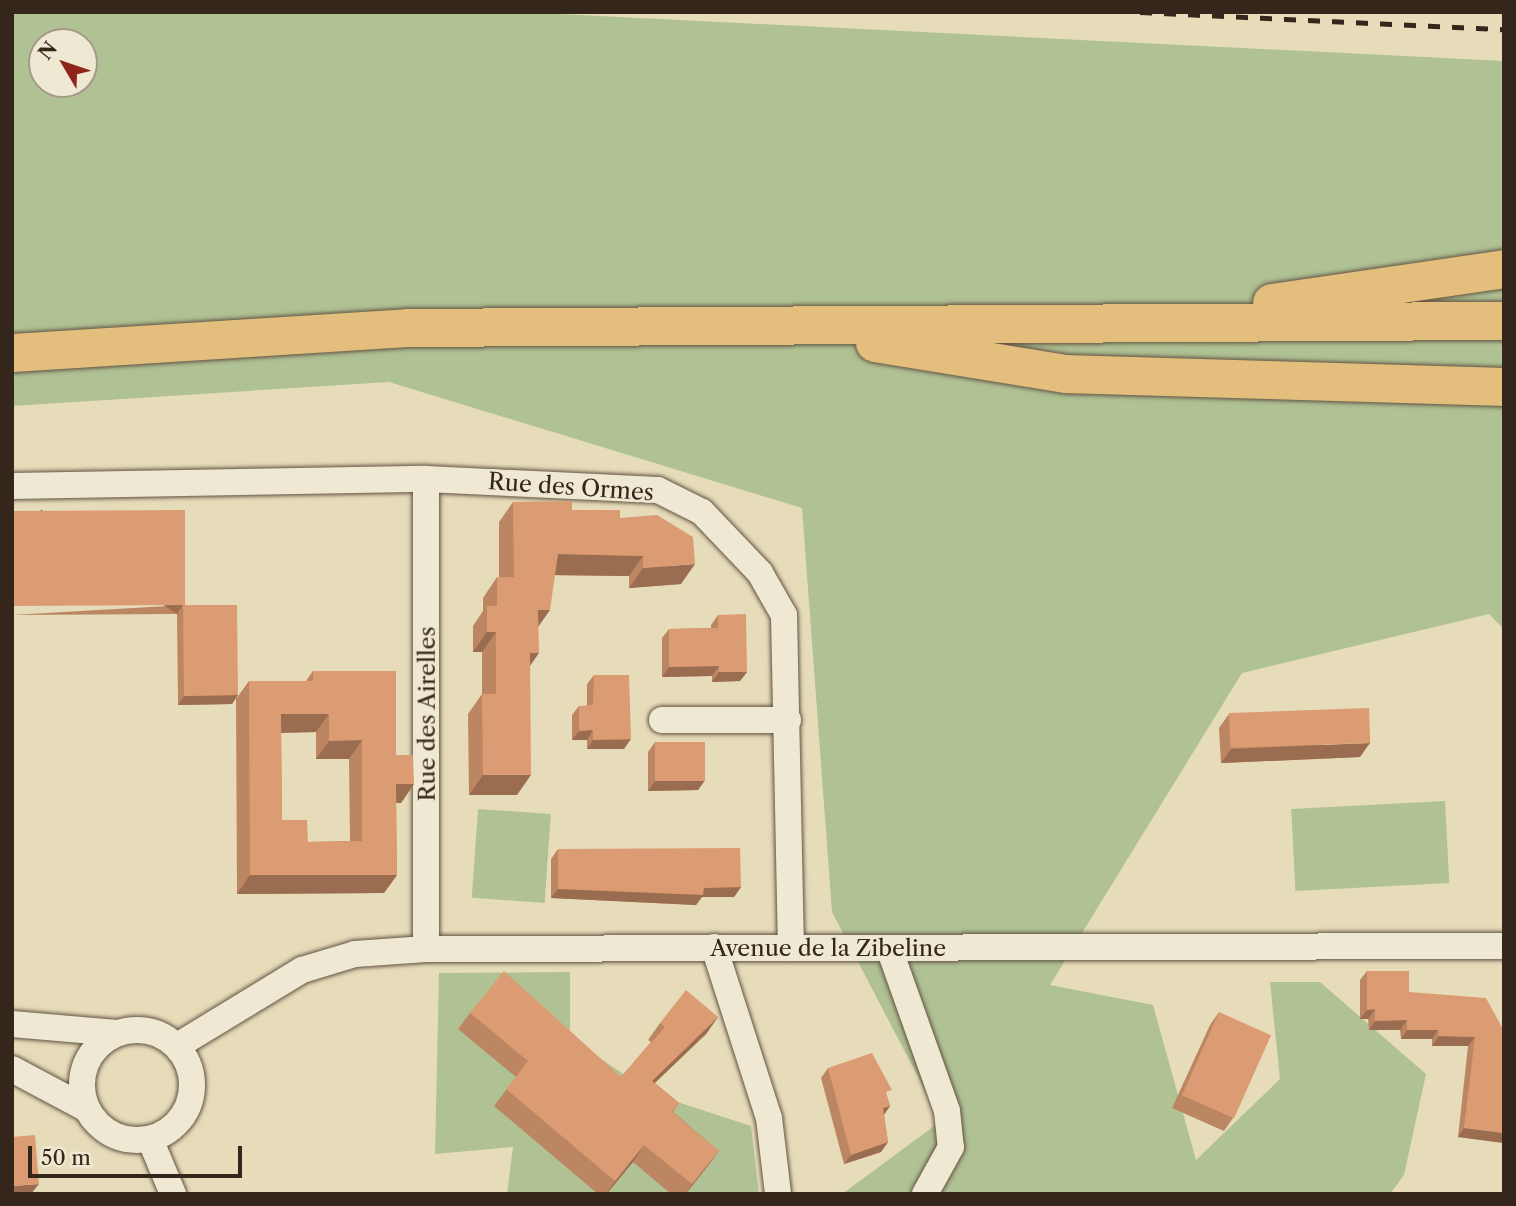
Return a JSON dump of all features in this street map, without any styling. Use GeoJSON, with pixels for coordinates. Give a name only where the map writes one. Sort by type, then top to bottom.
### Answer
{"type":"FeatureCollection","features":[{"type":"Feature","properties":{"kind":"main road"},"geometry":{"type":"LineString","coordinates":[[1132,323],[1504,269]]}},
{"type":"Feature","properties":{"kind":"main road"},"geometry":{"type":"LineString","coordinates":[[12,353],[408,328],[1504,321]]}},
{"type":"Feature","properties":{"kind":"main road"},"geometry":{"type":"LineString","coordinates":[[762,325],[1066,374],[1504,387]]}},
{"type":"Feature","properties":{"kind":"street","name":"Rue des Ormes"},"geometry":{"type":"LineString","coordinates":[[12,485],[426,479],[659,490],[702,512],[760,573],[784,615],[791,948]]}},
{"type":"Feature","properties":{"kind":"street","name":"Rue des Airelles"},"geometry":{"type":"LineString","coordinates":[[426,479],[426,949]]}},
{"type":"Feature","properties":{"kind":"street"},"geometry":{"type":"LineString","coordinates":[[662,720],[788,720]]}},
{"type":"Feature","properties":{"kind":"street","name":"Avenue de la Zibeline"},"geometry":{"type":"LineString","coordinates":[[177,1046],[302,970],[355,954],[426,949],[1504,946]]}},
{"type":"Feature","properties":{"kind":"street"},"geometry":{"type":"LineString","coordinates":[[714,947],[769,1118],[778,1194]]}},
{"type":"Feature","properties":{"kind":"street"},"geometry":{"type":"LineString","coordinates":[[890,948],[947,1111],[951,1147],[925,1194]]}},
{"type":"Feature","properties":{"kind":"street"},"geometry":{"type":"LineString","coordinates":[[12,1024],[117,1033],[148,1030],[177,1046],[189,1064],[191,1098],[175,1126],[150,1139],[116,1137],[87,1110],[12,1069]]}},
{"type":"Feature","properties":{"kind":"street"},"geometry":{"type":"LineString","coordinates":[[87,1110],[81,1080],[86,1063],[117,1033]]}},
{"type":"Feature","properties":{"kind":"street"},"geometry":{"type":"LineString","coordinates":[[150,1139],[173,1194]]}},
{"type":"Feature","properties":{"kind":"green space"},"geometry":{"type":"Polygon","coordinates":[[[12,12],[520,12],[1504,61],[1504,629],[1489,614],[1242,673],[1050,985],[1153,1005],[1196,1160],[1280,1079],[1270,982],[1320,982],[1426,1074],[1404,1175],[1390,1194],[842,1194],[941,1121],[832,912],[802,508],[389,382],[12,406],[12,12]]]}},
{"type":"Feature","properties":{"kind":"green space"},"geometry":{"type":"Polygon","coordinates":[[[1445,801],[1449,883],[1296,891],[1291,809],[1445,801]]]}},
{"type":"Feature","properties":{"kind":"green space"},"geometry":{"type":"Polygon","coordinates":[[[478,809],[551,814],[545,903],[472,898],[478,809]]]}},
{"type":"Feature","properties":{"kind":"green space"},"geometry":{"type":"Polygon","coordinates":[[[570,972],[570,1038],[653,1094],[751,1126],[759,1194],[507,1194],[513,1147],[435,1154],[439,973],[570,972]]]}},
{"type":"Feature","properties":{"kind":"building"},"geometry":{"type":"Polygon","coordinates":[[[572,501],[572,510],[620,510],[620,518],[657,515],[693,537],[695,564],[643,568],[643,556],[558,554],[550,610],[538,610],[539,653],[530,653],[531,775],[483,775],[482,694],[496,694],[496,632],[487,632],[487,606],[497,606],[497,577],[514,577],[513,502],[572,501]]]}},
{"type":"Feature","properties":{"kind":"building"},"geometry":{"type":"Polygon","coordinates":[[[185,510],[185,605],[237,605],[238,695],[184,696],[183,605],[12,606],[12,511],[185,510]]]}},
{"type":"Feature","properties":{"kind":"building"},"geometry":{"type":"Polygon","coordinates":[[[746,614],[747,672],[719,672],[719,666],[669,667],[669,629],[718,628],[718,615],[746,614]]]}},
{"type":"Feature","properties":{"kind":"building"},"geometry":{"type":"Polygon","coordinates":[[[313,671],[396,671],[396,755],[413,755],[414,784],[396,784],[397,875],[250,875],[249,681],[313,681],[313,671]],[[281,714],[282,820],[307,820],[308,842],[362,841],[362,740],[329,741],[329,714],[281,714]]]}},
{"type":"Feature","properties":{"kind":"building"},"geometry":{"type":"Polygon","coordinates":[[[594,675],[629,675],[631,739],[593,740],[593,730],[579,731],[579,706],[593,705],[594,675]]]}},
{"type":"Feature","properties":{"kind":"building"},"geometry":{"type":"Polygon","coordinates":[[[1369,708],[1370,743],[1230,748],[1229,713],[1369,708]]]}},
{"type":"Feature","properties":{"kind":"building"},"geometry":{"type":"Polygon","coordinates":[[[655,742],[705,742],[705,781],[655,781],[655,742]]]}},
{"type":"Feature","properties":{"kind":"building"},"geometry":{"type":"Polygon","coordinates":[[[740,848],[741,887],[704,888],[703,895],[558,889],[558,849],[740,848]]]}},
{"type":"Feature","properties":{"kind":"building"},"geometry":{"type":"Polygon","coordinates":[[[504,971],[621,1077],[665,1027],[660,1023],[686,990],[718,1017],[652,1081],[679,1103],[672,1112],[719,1151],[692,1184],[644,1145],[615,1181],[506,1089],[528,1061],[470,1013],[504,971]]]}},
{"type":"Feature","properties":{"kind":"building"},"geometry":{"type":"Polygon","coordinates":[[[1367,971],[1409,971],[1409,992],[1486,998],[1504,1031],[1504,1133],[1464,1128],[1475,1037],[1439,1036],[1438,1030],[1407,1030],[1407,1020],[1375,1021],[1375,1009],[1367,1010],[1367,971]]]}},
{"type":"Feature","properties":{"kind":"building"},"geometry":{"type":"Polygon","coordinates":[[[1219,1012],[1271,1035],[1234,1118],[1182,1095],[1219,1012]]]}},
{"type":"Feature","properties":{"kind":"building"},"geometry":{"type":"Polygon","coordinates":[[[872,1053],[892,1090],[886,1092],[890,1106],[883,1108],[888,1142],[851,1155],[828,1068],[872,1053]]]}},
{"type":"Feature","properties":{"kind":"building"},"geometry":{"type":"Polygon","coordinates":[[[35,1135],[39,1184],[12,1186],[12,1137],[35,1135]]]}},
{"type":"Feature","properties":{"kind":"railway"},"geometry":{"type":"LineString","coordinates":[[1140,12],[1504,29]]}}]}
